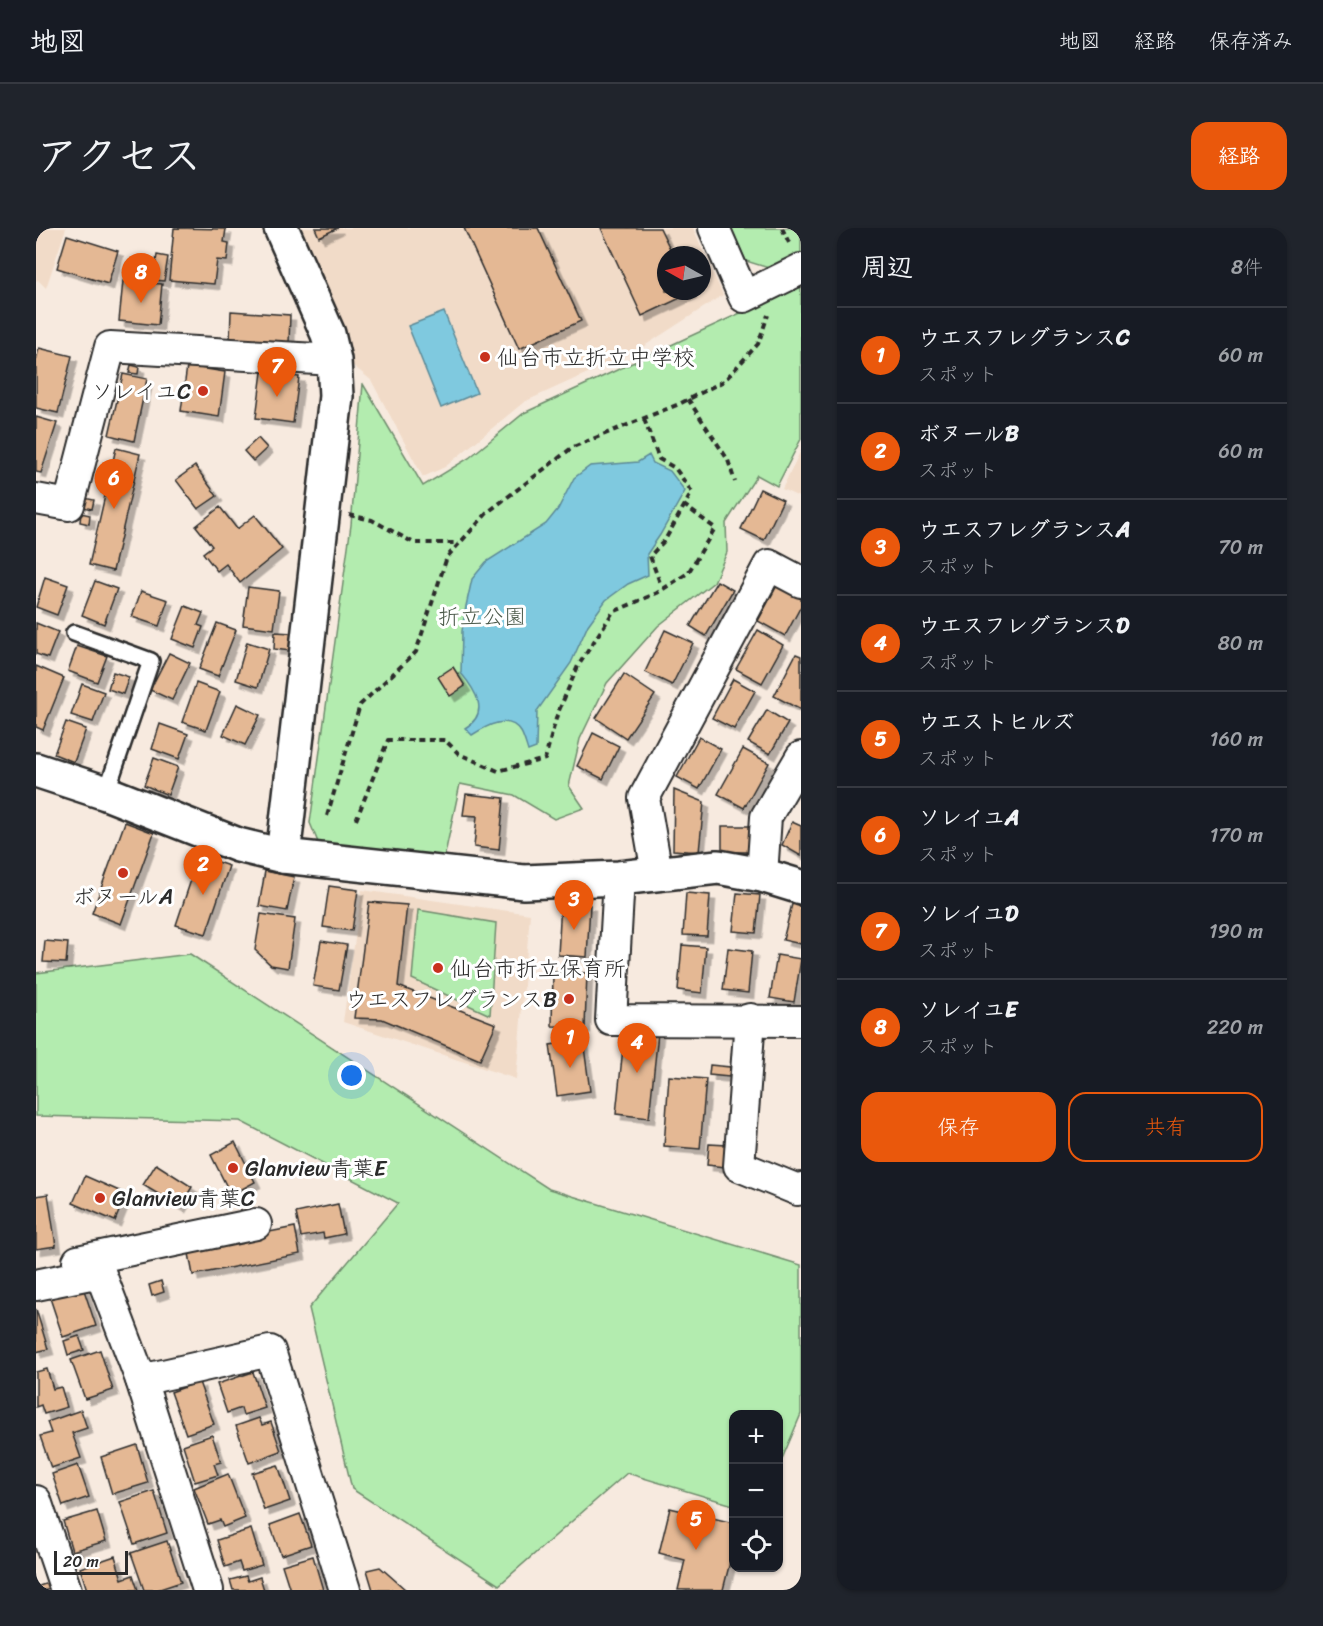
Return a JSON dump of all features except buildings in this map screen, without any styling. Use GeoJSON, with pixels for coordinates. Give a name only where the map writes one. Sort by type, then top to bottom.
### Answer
{"type":"FeatureCollection","features":[{"type":"Feature","properties":{"kind":"street"},"geometry":{"type":"LineString","coordinates":[[281,228],[328,334],[334,360],[336,396],[321,510],[283,856]]}},
{"type":"Feature","properties":{"kind":"street"},"geometry":{"type":"LineString","coordinates":[[714,228],[744,297],[801,270]]}},
{"type":"Feature","properties":{"kind":"street"},"geometry":{"type":"LineString","coordinates":[[36,499],[69,505],[110,347],[334,360]]}},
{"type":"Feature","properties":{"kind":"street"},"geometry":{"type":"LineString","coordinates":[[657,873],[644,798],[769,565],[801,582]]}},
{"type":"Feature","properties":{"kind":"street"},"geometry":{"type":"LineString","coordinates":[[762,875],[766,817],[801,757]]}},
{"type":"Feature","properties":{"kind":"street"},"geometry":{"type":"LineString","coordinates":[[36,770],[106,793],[238,845],[283,856],[524,882],[619,878],[718,867],[762,875],[801,887]]}},
{"type":"Feature","properties":{"kind":"street"},"geometry":{"type":"LineString","coordinates":[[619,878],[611,1020],[801,1021]]}},
{"type":"Feature","properties":{"kind":"street"},"geometry":{"type":"LineString","coordinates":[[750,1019],[739,1166],[798,1190],[801,1188]]}},
{"type":"Feature","properties":{"kind":"street"},"geometry":{"type":"LineString","coordinates":[[81,1276],[78,1261],[256,1224]]}},
{"type":"Feature","properties":{"kind":"street"},"geometry":{"type":"LineString","coordinates":[[36,1286],[100,1272],[141,1380],[208,1590]]}},
{"type":"Feature","properties":{"kind":"street"},"geometry":{"type":"LineString","coordinates":[[141,1380],[270,1351],[345,1590]]}},
{"type":"Feature","properties":{"kind":"street"},"geometry":{"type":"LineString","coordinates":[[36,1501],[66,1590]]}},
{"type":"Feature","properties":{"kind":"lane"},"geometry":{"type":"LineString","coordinates":[[74,633],[151,661],[106,793]]}},
{"type":"Feature","properties":{"kind":"path"},"geometry":{"type":"LineString","coordinates":[[327,816],[360,705],[416,652],[447,557],[459,543],[488,512],[573,447],[688,399],[724,381],[758,344],[770,308]]}},
{"type":"Feature","properties":{"kind":"path"},"geometry":{"type":"LineString","coordinates":[[688,399],[728,460],[735,482]]}},
{"type":"Feature","properties":{"kind":"path"},"geometry":{"type":"LineString","coordinates":[[644,418],[659,459],[675,468],[692,492],[664,540],[650,556],[660,583]]}},
{"type":"Feature","properties":{"kind":"path"},"geometry":{"type":"LineString","coordinates":[[356,820],[388,740],[446,740],[459,754],[498,771],[545,759],[556,715],[578,666],[613,612],[657,593],[688,573],[715,528],[684,506]]}},
{"type":"Feature","properties":{"kind":"path"},"geometry":{"type":"LineString","coordinates":[[321,510],[372,520],[414,543],[459,543]]}},
{"type":"Feature","properties":{"kind":"shaded area"},"geometry":{"type":"Polygon","coordinates":[[[36,228],[66,228],[46,288],[38,280],[36,281],[36,228]]]}},
{"type":"Feature","properties":{"kind":"shaded area","name":"仙台市立折立中学校"},"geometry":{"type":"Polygon","coordinates":[[[298,228],[693,228],[701,246],[657,246],[657,300],[711,300],[711,268],[723,295],[638,350],[524,402],[445,467],[423,477],[371,380],[351,364],[298,228]]]}},
{"type":"Feature","properties":{"kind":"shaded area"},"geometry":{"type":"Polygon","coordinates":[[[801,450],[801,498],[782,489],[801,450]]]}},
{"type":"Feature","properties":{"kind":"shaded area","name":"仙台市折立保育所"},"geometry":{"type":"Polygon","coordinates":[[[362,890],[530,914],[516,1079],[343,1022],[362,890]]]}},
{"type":"Feature","properties":{"kind":"green space"},"geometry":{"type":"Polygon","coordinates":[[[731,228],[801,228],[801,255],[772,269],[746,261],[731,228]]]}},
{"type":"Feature","properties":{"kind":"green space","name":"折立公園"},"geometry":{"type":"Polygon","coordinates":[[[801,285],[801,439],[777,486],[757,475],[726,523],[727,552],[714,582],[658,626],[607,683],[580,739],[569,786],[584,808],[554,819],[514,795],[460,784],[444,859],[320,847],[310,823],[351,525],[363,384],[423,486],[469,458],[524,413],[801,285]]]}},
{"type":"Feature","properties":{"kind":"green space"},"geometry":{"type":"Polygon","coordinates":[[[418,910],[496,923],[490,1015],[412,979],[418,910]]]}},
{"type":"Feature","properties":{"kind":"green space"},"geometry":{"type":"Polygon","coordinates":[[[190,954],[549,1189],[801,1265],[801,1414],[783,1457],[783,1410],[729,1410],[729,1504],[627,1473],[499,1585],[352,1489],[309,1308],[398,1203],[240,1121],[36,1116],[36,973],[190,954]]]}},
{"type":"Feature","properties":{"kind":"water"},"geometry":{"type":"Polygon","coordinates":[[[444,312],[477,393],[441,408],[408,326],[444,312]]]}},
{"type":"Feature","properties":{"kind":"water"},"geometry":{"type":"Polygon","coordinates":[[[649,455],[653,463],[670,471],[685,491],[647,554],[648,575],[628,584],[606,600],[588,625],[571,663],[537,711],[536,748],[528,751],[521,732],[510,723],[490,725],[472,735],[465,728],[473,722],[477,715],[478,701],[461,673],[462,631],[472,579],[486,562],[546,524],[558,509],[574,478],[590,466],[638,462],[649,455]]]}},
{"type":"Feature","properties":{"kind":"place","name":"ソレイユE"},"geometry":{"type":"Point","coordinates":[141,303]}},
{"type":"Feature","properties":{"kind":"place","name":"仙台市立折立中学校"},"geometry":{"type":"Point","coordinates":[485,357]}},
{"type":"Feature","properties":{"kind":"place","name":"ソレイユC"},"geometry":{"type":"Point","coordinates":[203,391]}},
{"type":"Feature","properties":{"kind":"place","name":"ソレイユD"},"geometry":{"type":"Point","coordinates":[277,397]}},
{"type":"Feature","properties":{"kind":"place","name":"ソレイユA"},"geometry":{"type":"Point","coordinates":[114,509]}},
{"type":"Feature","properties":{"kind":"place","name":"ボヌールA"},"geometry":{"type":"Point","coordinates":[123,873]}},
{"type":"Feature","properties":{"kind":"place","name":"ボヌールB"},"geometry":{"type":"Point","coordinates":[203,895]}},
{"type":"Feature","properties":{"kind":"place","name":"ウエスフレグランスA"},"geometry":{"type":"Point","coordinates":[574,930]}},
{"type":"Feature","properties":{"kind":"place","name":"仙台市折立保育所"},"geometry":{"type":"Point","coordinates":[438,968]}},
{"type":"Feature","properties":{"kind":"place","name":"ウエスフレグランスB"},"geometry":{"type":"Point","coordinates":[569,999]}},
{"type":"Feature","properties":{"kind":"place","name":"ウエスフレグランスC"},"geometry":{"type":"Point","coordinates":[570,1068]}},
{"type":"Feature","properties":{"kind":"place","name":"ウエスフレグランスD"},"geometry":{"type":"Point","coordinates":[637,1073]}},
{"type":"Feature","properties":{"kind":"place","name":"Glanview青葉E"},"geometry":{"type":"Point","coordinates":[233,1168]}},
{"type":"Feature","properties":{"kind":"place","name":"Glanview青葉C"},"geometry":{"type":"Point","coordinates":[100,1198]}},
{"type":"Feature","properties":{"kind":"place","name":"ウエストヒルズ"},"geometry":{"type":"Point","coordinates":[696,1550]}}]}
